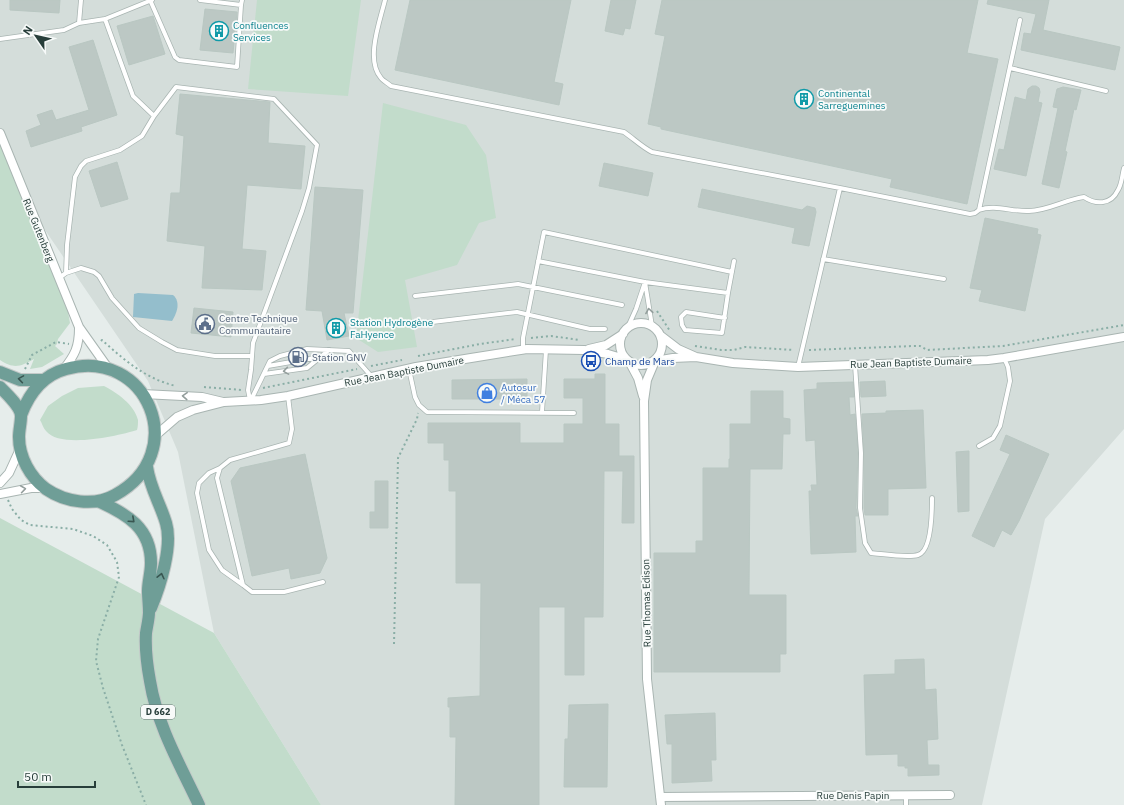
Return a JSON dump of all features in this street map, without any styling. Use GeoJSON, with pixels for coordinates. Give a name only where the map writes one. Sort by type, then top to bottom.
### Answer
{"type":"FeatureCollection","features":[{"type":"Feature","properties":{"kind":"main road"},"geometry":{"type":"LineString","coordinates":[[85,365],[108,368],[128,378],[143,394],[152,414],[155,436],[151,457],[147,467],[138,479],[113,497],[98,501],[84,502],[58,496],[37,480],[24,461],[20,449],[19,432],[21,415],[30,396],[44,380],[63,370],[85,365]]}},
{"type":"Feature","properties":{"kind":"main road"},"geometry":{"type":"LineString","coordinates":[[0,372],[20,380],[44,380]]}},
{"type":"Feature","properties":{"kind":"main road"},"geometry":{"type":"LineString","coordinates":[[0,387],[10,396],[21,415]]}},
{"type":"Feature","properties":{"kind":"main road","name":"D 662"},"geometry":{"type":"LineString","coordinates":[[147,467],[148,478],[152,491],[166,525],[168,542],[157,592],[149,612]]}},
{"type":"Feature","properties":{"kind":"main road","name":"D 662"},"geometry":{"type":"LineString","coordinates":[[98,501],[120,511],[129,517],[138,526],[148,543],[151,564],[148,590],[149,612],[146,654],[150,682],[162,725],[199,805]]}},
{"type":"Feature","properties":{"kind":"street","name":"Rue Gutenberg"},"geometry":{"type":"LineString","coordinates":[[0,133],[79,327],[108,368]]}},
{"type":"Feature","properties":{"kind":"street"},"geometry":{"type":"LineString","coordinates":[[639,323],[646,323],[652,326],[657,330],[663,342],[660,356],[656,361],[650,364],[637,366],[628,361],[622,353],[620,346],[625,331],[632,325],[639,323]]}},
{"type":"Feature","properties":{"kind":"street","name":"Rue Gutenberg"},"geometry":{"type":"LineString","coordinates":[[63,370],[71,360],[77,348],[79,340],[79,327]]}},
{"type":"Feature","properties":{"kind":"street","name":"Rue Jean Baptiste Dumaire"},"geometry":{"type":"LineString","coordinates":[[584,350],[606,345],[625,331]]}},
{"type":"Feature","properties":{"kind":"street","name":"Rue Jean Baptiste Dumaire"},"geometry":{"type":"LineString","coordinates":[[661,336],[678,349],[696,357]]}},
{"type":"Feature","properties":{"kind":"street","name":"Rue Jean Baptiste Dumaire"},"geometry":{"type":"LineString","coordinates":[[656,361],[673,358],[696,357],[733,363],[798,366],[1004,358],[1124,337]]}},
{"type":"Feature","properties":{"kind":"street","name":"Rue Jean Baptiste Dumaire"},"geometry":{"type":"LineString","coordinates":[[155,436],[177,417],[193,410],[224,402],[250,401],[288,396],[409,369],[522,350],[584,350],[608,354],[628,361]]}},
{"type":"Feature","properties":{"kind":"street","name":"Rue Thomas Edison"},"geometry":{"type":"LineString","coordinates":[[628,361],[638,378],[644,401]]}},
{"type":"Feature","properties":{"kind":"street","name":"Rue Thomas Edison"},"geometry":{"type":"LineString","coordinates":[[656,361],[647,380],[644,401],[647,679],[661,801]]}},
{"type":"Feature","properties":{"kind":"street","name":"Rue Jean Baptiste Dumaire"},"geometry":{"type":"LineString","coordinates":[[143,394],[202,396],[224,402]]}},
{"type":"Feature","properties":{"kind":"street"},"geometry":{"type":"LineString","coordinates":[[0,483],[9,473],[20,449]]}},
{"type":"Feature","properties":{"kind":"street"},"geometry":{"type":"LineString","coordinates":[[2,494],[15,490],[46,488]]}},
{"type":"Feature","properties":{"kind":"street","name":"Rue Denis Papin"},"geometry":{"type":"LineString","coordinates":[[661,801],[950,795]]}},
{"type":"Feature","properties":{"kind":"lane"},"geometry":{"type":"LineString","coordinates":[[79,23],[81,0]]}},
{"type":"Feature","properties":{"kind":"lane"},"geometry":{"type":"LineString","coordinates":[[0,39],[64,30],[79,23],[105,19],[149,1],[174,57],[179,60],[237,67],[242,2],[200,0]]}},
{"type":"Feature","properties":{"kind":"lane"},"geometry":{"type":"LineString","coordinates":[[385,0],[374,47],[374,61],[381,78],[391,86],[624,132],[641,146],[652,152],[970,214],[986,207],[1029,212],[1056,206],[1084,197],[1090,202],[1102,203],[1109,200],[1118,190],[1124,168]]}},
{"type":"Feature","properties":{"kind":"lane"},"geometry":{"type":"LineString","coordinates":[[105,19],[134,96],[154,116]]}},
{"type":"Feature","properties":{"kind":"lane"},"geometry":{"type":"LineString","coordinates":[[979,210],[1020,20]]}},
{"type":"Feature","properties":{"kind":"lane"},"geometry":{"type":"LineString","coordinates":[[1010,68],[1106,91]]}},
{"type":"Feature","properties":{"kind":"lane"},"geometry":{"type":"LineString","coordinates":[[66,272],[67,245],[75,177],[80,166],[86,161],[120,150],[142,136],[154,116],[176,87],[274,99],[317,145],[309,188],[302,211],[252,343],[248,390],[250,401]]}},
{"type":"Feature","properties":{"kind":"lane"},"geometry":{"type":"LineString","coordinates":[[798,366],[840,188]]}},
{"type":"Feature","properties":{"kind":"lane"},"geometry":{"type":"LineString","coordinates":[[522,350],[522,338],[544,232],[732,272]]}},
{"type":"Feature","properties":{"kind":"lane"},"geometry":{"type":"LineString","coordinates":[[823,259],[944,279]]}},
{"type":"Feature","properties":{"kind":"lane"},"geometry":{"type":"LineString","coordinates":[[538,261],[645,282],[728,293]]}},
{"type":"Feature","properties":{"kind":"lane"},"geometry":{"type":"LineString","coordinates":[[725,318],[686,312],[682,317],[682,325],[685,330],[722,334],[725,318],[728,293],[734,261]]}},
{"type":"Feature","properties":{"kind":"lane"},"geometry":{"type":"LineString","coordinates":[[58,278],[66,272],[82,268],[94,272],[99,276],[112,298],[139,328],[177,350],[215,356],[252,356]]}},
{"type":"Feature","properties":{"kind":"lane"},"geometry":{"type":"LineString","coordinates":[[645,282],[652,326]]}},
{"type":"Feature","properties":{"kind":"lane"},"geometry":{"type":"LineString","coordinates":[[625,331],[636,309],[645,282]]}},
{"type":"Feature","properties":{"kind":"lane"},"geometry":{"type":"LineString","coordinates":[[415,296],[518,284],[622,305]]}},
{"type":"Feature","properties":{"kind":"lane"},"geometry":{"type":"LineString","coordinates":[[424,324],[517,312],[590,329],[605,329]]}},
{"type":"Feature","properties":{"kind":"lane"},"geometry":{"type":"LineString","coordinates":[[250,401],[270,361],[280,356],[307,348],[349,351],[372,377]]}},
{"type":"Feature","properties":{"kind":"lane"},"geometry":{"type":"LineString","coordinates":[[542,412],[546,349]]}},
{"type":"Feature","properties":{"kind":"lane"},"geometry":{"type":"LineString","coordinates":[[264,374],[308,368],[329,350]]}},
{"type":"Feature","properties":{"kind":"lane"},"geometry":{"type":"LineString","coordinates":[[268,366],[321,357]]}},
{"type":"Feature","properties":{"kind":"lane"},"geometry":{"type":"LineString","coordinates":[[979,446],[993,438],[1000,426],[1010,381],[1008,367],[1004,358]]}},
{"type":"Feature","properties":{"kind":"lane"},"geometry":{"type":"LineString","coordinates":[[855,364],[861,453],[860,508],[865,543],[872,553],[918,555],[926,549],[932,520],[932,498]]}},
{"type":"Feature","properties":{"kind":"lane"},"geometry":{"type":"LineString","coordinates":[[409,369],[415,397],[419,406],[427,412],[574,413]]}},
{"type":"Feature","properties":{"kind":"lane"},"geometry":{"type":"LineString","coordinates":[[288,396],[292,429],[289,443],[230,460],[220,468],[209,473],[199,483],[197,493],[209,550],[222,570],[252,592],[284,592],[323,582]]}},
{"type":"Feature","properties":{"kind":"lane"},"geometry":{"type":"LineString","coordinates":[[220,468],[217,478],[243,585]]}},
{"type":"Feature","properties":{"kind":"lane"},"geometry":{"type":"LineString","coordinates":[[906,795],[906,805]]}},
{"type":"Feature","properties":{"kind":"path"},"geometry":{"type":"LineString","coordinates":[[394,644],[398,458],[417,419],[419,406]]}},
{"type":"Feature","properties":{"kind":"path"},"geometry":{"type":"LineString","coordinates":[[2,494],[12,510],[21,520],[30,526],[73,529],[93,536],[107,546],[117,562],[119,576],[98,639],[96,661],[103,688],[122,745],[146,805]]}},
{"type":"Feature","properties":{"kind":"shaded area"},"geometry":{"type":"Polygon","coordinates":[[[0,0],[1124,0],[1124,429],[1045,519],[982,805],[321,805],[214,633],[178,452],[148,381],[0,164],[0,0]]]}},
{"type":"Feature","properties":{"kind":"green space"},"geometry":{"type":"Polygon","coordinates":[[[257,0],[361,0],[348,96],[248,89],[257,0]]]}},
{"type":"Feature","properties":{"kind":"green space"},"geometry":{"type":"Polygon","coordinates":[[[383,103],[466,125],[486,155],[496,218],[479,223],[457,265],[405,280],[417,347],[378,352],[356,338],[383,103]]]}},
{"type":"Feature","properties":{"kind":"green space"},"geometry":{"type":"Polygon","coordinates":[[[0,143],[68,312],[70,323],[58,339],[55,346],[64,354],[42,367],[30,369],[34,359],[17,366],[9,365],[0,360],[0,143]]]}},
{"type":"Feature","properties":{"kind":"green space"},"geometry":{"type":"Polygon","coordinates":[[[104,386],[114,392],[133,409],[138,420],[137,430],[104,438],[76,440],[63,439],[53,436],[45,430],[40,420],[48,406],[62,396],[78,388],[104,386]]]}},
{"type":"Feature","properties":{"kind":"green space"},"geometry":{"type":"Polygon","coordinates":[[[0,518],[214,633],[321,805],[0,805],[0,518]]]}},
{"type":"Feature","properties":{"kind":"water"},"geometry":{"type":"Polygon","coordinates":[[[134,294],[173,295],[178,304],[177,311],[172,321],[133,317],[134,294]]]}},
{"type":"Feature","properties":{"kind":"building"},"geometry":{"type":"Polygon","coordinates":[[[10,0],[60,0],[59,13],[10,10],[10,0]]]}},
{"type":"Feature","properties":{"kind":"building"},"geometry":{"type":"Polygon","coordinates":[[[410,0],[571,0],[554,82],[563,84],[559,105],[395,70],[410,0]]]}},
{"type":"Feature","properties":{"kind":"building"},"geometry":{"type":"Polygon","coordinates":[[[611,0],[636,0],[630,29],[625,28],[623,35],[605,31],[611,0]]]}},
{"type":"Feature","properties":{"kind":"building","name":"Continental Sarreguemines"},"geometry":{"type":"Polygon","coordinates":[[[662,0],[978,0],[967,53],[998,59],[967,204],[890,187],[892,179],[661,129],[661,127],[648,124],[665,36],[655,34],[662,0]]]}},
{"type":"Feature","properties":{"kind":"building"},"geometry":{"type":"Polygon","coordinates":[[[988,0],[1049,0],[1043,30],[1120,47],[1115,70],[1021,50],[1024,33],[1031,34],[1036,14],[987,4],[988,0]]]}},
{"type":"Feature","properties":{"kind":"building","name":"Confluences Services"},"geometry":{"type":"Polygon","coordinates":[[[205,9],[237,12],[233,53],[200,50],[205,9]]]}},
{"type":"Feature","properties":{"kind":"building"},"geometry":{"type":"Polygon","coordinates":[[[153,16],[165,54],[129,65],[117,26],[153,16]]]}},
{"type":"Feature","properties":{"kind":"building"},"geometry":{"type":"Polygon","coordinates":[[[93,40],[117,115],[81,127],[82,131],[31,147],[26,131],[41,125],[37,115],[52,110],[56,120],[89,110],[69,47],[93,40]]]}},
{"type":"Feature","properties":{"kind":"building"},"geometry":{"type":"Polygon","coordinates":[[[1032,86],[1039,88],[1040,92],[1038,102],[1042,103],[1026,176],[994,169],[999,149],[1004,150],[1015,97],[1026,100],[1028,89],[1032,86]]]}},
{"type":"Feature","properties":{"kind":"building"},"geometry":{"type":"Polygon","coordinates":[[[1063,87],[1081,90],[1076,110],[1074,109],[1059,188],[1042,184],[1058,108],[1053,107],[1057,89],[1063,87]]]}},
{"type":"Feature","properties":{"kind":"building"},"geometry":{"type":"Polygon","coordinates":[[[180,94],[270,102],[268,143],[305,146],[301,189],[247,185],[242,249],[266,251],[262,290],[202,288],[205,246],[167,241],[171,193],[180,193],[184,136],[176,134],[180,94]]]}},
{"type":"Feature","properties":{"kind":"building"},"geometry":{"type":"Polygon","coordinates":[[[117,162],[128,199],[101,207],[89,171],[117,162]]]}},
{"type":"Feature","properties":{"kind":"building"},"geometry":{"type":"Polygon","coordinates":[[[604,163],[653,173],[648,196],[599,186],[604,163]]]}},
{"type":"Feature","properties":{"kind":"building"},"geometry":{"type":"Polygon","coordinates":[[[315,187],[363,190],[353,313],[344,313],[349,336],[327,340],[322,311],[306,310],[315,187]]]}},
{"type":"Feature","properties":{"kind":"building"},"geometry":{"type":"Polygon","coordinates":[[[702,189],[802,210],[807,206],[815,208],[816,212],[809,246],[792,243],[795,228],[698,207],[702,189]]]}},
{"type":"Feature","properties":{"kind":"building"},"geometry":{"type":"Polygon","coordinates":[[[985,218],[1038,229],[1037,234],[1041,235],[1025,311],[979,301],[982,290],[970,288],[985,218]]]}},
{"type":"Feature","properties":{"kind":"building"},"geometry":{"type":"Polygon","coordinates":[[[194,308],[233,312],[231,337],[191,333],[194,308]]]}},
{"type":"Feature","properties":{"kind":"building"},"geometry":{"type":"Polygon","coordinates":[[[595,374],[605,374],[605,424],[619,424],[619,456],[634,456],[634,523],[622,523],[623,471],[604,471],[603,617],[584,617],[584,675],[565,675],[565,607],[539,607],[539,805],[455,805],[456,737],[450,737],[450,707],[448,707],[448,698],[480,696],[481,583],[456,583],[456,491],[449,491],[449,460],[444,460],[444,443],[428,443],[428,423],[520,423],[520,443],[564,443],[564,424],[583,424],[583,398],[564,398],[564,379],[595,379],[595,374]]]}},
{"type":"Feature","properties":{"kind":"building","name":"Autosur / Méca 57"},"geometry":{"type":"Polygon","coordinates":[[[527,379],[527,399],[452,399],[452,380],[527,379]]]}},
{"type":"Feature","properties":{"kind":"building"},"geometry":{"type":"Polygon","coordinates":[[[885,381],[886,396],[861,397],[860,382],[885,381]]]}},
{"type":"Feature","properties":{"kind":"building"},"geometry":{"type":"Polygon","coordinates":[[[853,382],[854,397],[849,397],[850,415],[855,414],[858,453],[856,508],[858,516],[855,516],[856,552],[811,554],[809,491],[812,491],[811,485],[817,485],[815,440],[806,441],[804,390],[817,389],[817,383],[853,382]]]}},
{"type":"Feature","properties":{"kind":"building"},"geometry":{"type":"Polygon","coordinates":[[[751,391],[783,391],[783,418],[790,419],[790,434],[783,434],[782,469],[750,469],[749,595],[786,595],[786,654],[780,654],[780,672],[654,672],[654,553],[696,553],[696,541],[703,541],[703,468],[729,468],[730,424],[751,424],[751,391]]]}},
{"type":"Feature","properties":{"kind":"building"},"geometry":{"type":"Polygon","coordinates":[[[923,410],[926,488],[888,489],[888,515],[865,515],[862,414],[886,413],[886,411],[923,410]]]}},
{"type":"Feature","properties":{"kind":"building"},"geometry":{"type":"Polygon","coordinates":[[[1006,435],[1049,454],[1019,521],[1011,535],[1002,530],[994,547],[972,536],[1010,454],[1000,450],[1006,435]]]}},
{"type":"Feature","properties":{"kind":"building"},"geometry":{"type":"Polygon","coordinates":[[[969,451],[969,511],[958,512],[956,452],[969,451]]]}},
{"type":"Feature","properties":{"kind":"building"},"geometry":{"type":"Polygon","coordinates":[[[305,454],[327,558],[320,573],[291,579],[289,568],[252,576],[231,481],[240,468],[305,454]]]}},
{"type":"Feature","properties":{"kind":"building"},"geometry":{"type":"Polygon","coordinates":[[[375,481],[388,481],[388,528],[370,528],[370,512],[375,512],[375,481]]]}},
{"type":"Feature","properties":{"kind":"building"},"geometry":{"type":"Polygon","coordinates":[[[924,659],[925,690],[936,689],[938,739],[927,740],[928,765],[939,765],[939,775],[908,776],[908,768],[905,768],[905,766],[898,766],[898,754],[866,755],[864,675],[895,674],[895,660],[924,659]]]}},
{"type":"Feature","properties":{"kind":"building"},"geometry":{"type":"Polygon","coordinates":[[[608,704],[607,787],[564,787],[565,739],[568,739],[569,705],[608,704]]]}},
{"type":"Feature","properties":{"kind":"building"},"geometry":{"type":"Polygon","coordinates":[[[715,713],[716,760],[711,760],[712,781],[672,783],[672,744],[667,744],[665,715],[715,713]]]}},
{"type":"Feature","properties":{"kind":"place","name":"Confluences Services"},"geometry":{"type":"Point","coordinates":[219,31]}},
{"type":"Feature","properties":{"kind":"place","name":"Continental Sarreguemines"},"geometry":{"type":"Point","coordinates":[804,99]}},
{"type":"Feature","properties":{"kind":"place","name":"Centre Technique Communautaire"},"geometry":{"type":"Point","coordinates":[205,324]}},
{"type":"Feature","properties":{"kind":"place","name":"Station Hydrogène FaHyence"},"geometry":{"type":"Point","coordinates":[336,328]}},
{"type":"Feature","properties":{"kind":"place","name":"Station GNV"},"geometry":{"type":"Point","coordinates":[298,357]}},
{"type":"Feature","properties":{"kind":"place","name":"Champ de Mars"},"geometry":{"type":"Point","coordinates":[591,361]}},
{"type":"Feature","properties":{"kind":"place","name":"Autosur / Méca 57"},"geometry":{"type":"Point","coordinates":[487,393]}}]}
